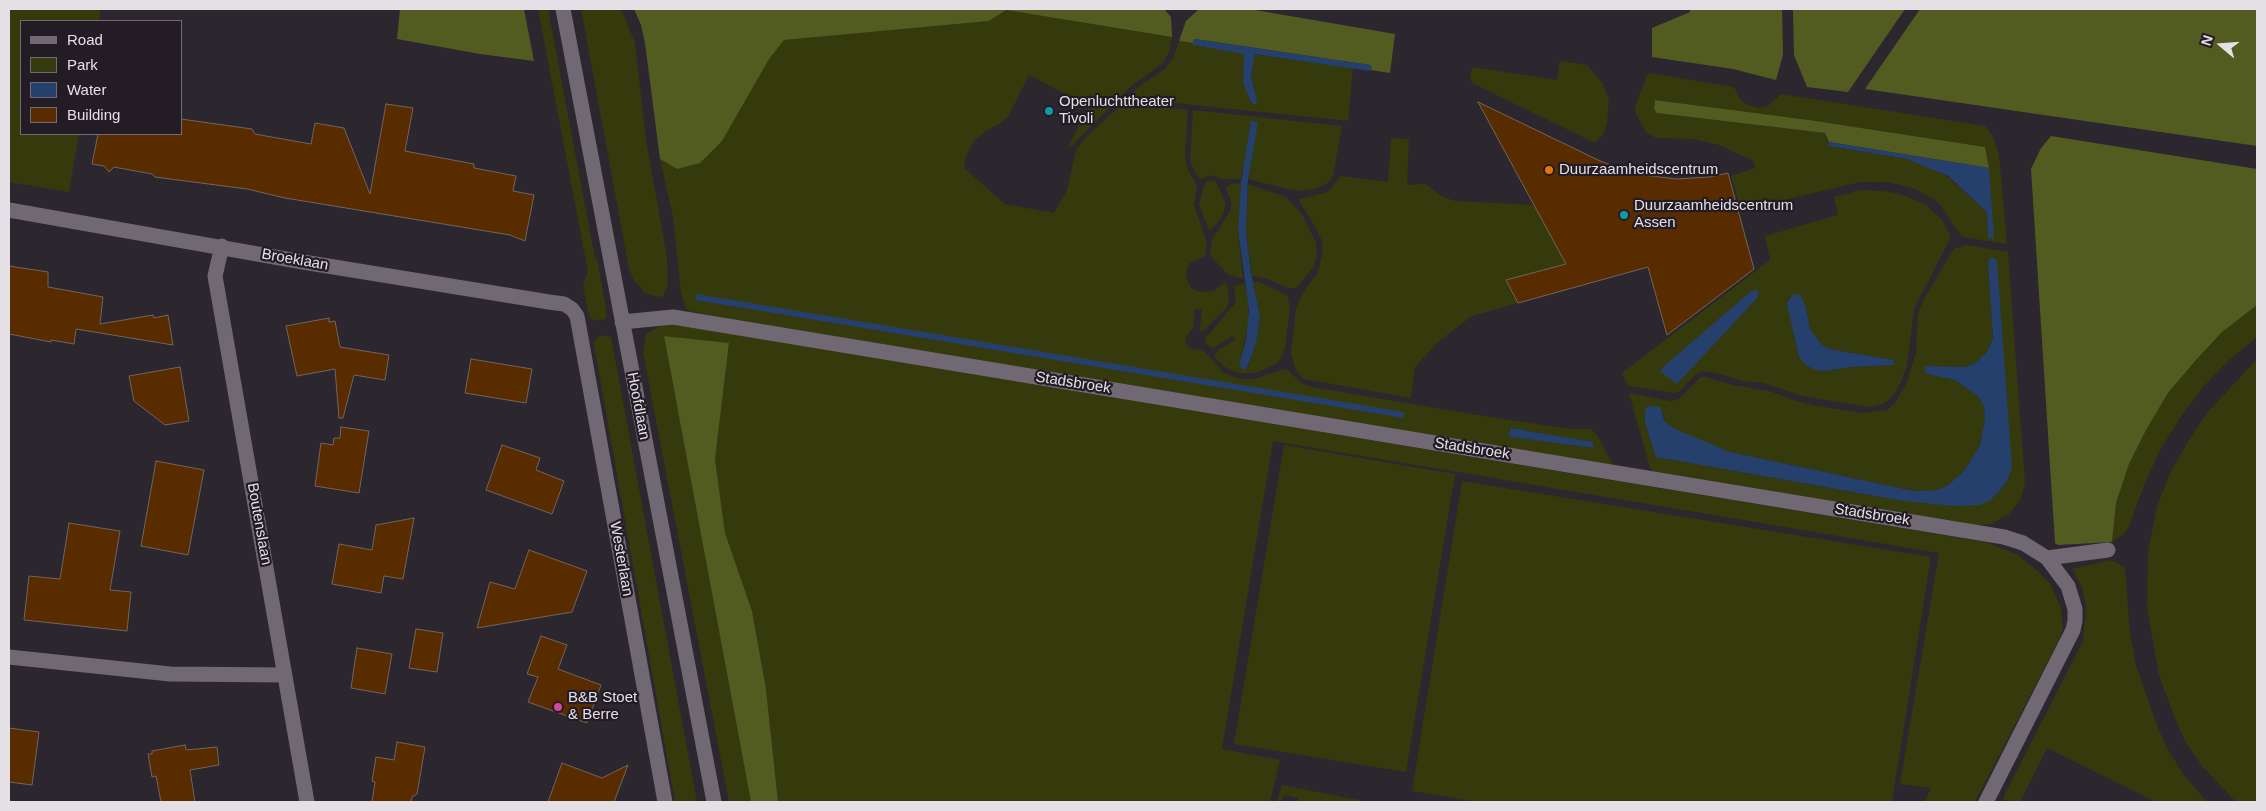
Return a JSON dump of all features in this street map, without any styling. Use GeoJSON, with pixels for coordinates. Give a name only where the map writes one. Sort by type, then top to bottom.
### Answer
{"type":"FeatureCollection","features":[{"type":"Feature","properties":{"kind":"street","name":"Hoofdlaan"},"geometry":{"type":"LineString","coordinates":[[563,9],[714,802]]}},
{"type":"Feature","properties":{"kind":"street","name":"Broeklaan"},"geometry":{"type":"LineString","coordinates":[[9,210],[222,246],[296,261],[564,304],[572,308],[577,316]]}},
{"type":"Feature","properties":{"kind":"street","name":"Boutenslaan"},"geometry":{"type":"LineString","coordinates":[[222,246],[216,276],[307,802]]}},
{"type":"Feature","properties":{"kind":"street","name":"Westerlaan"},"geometry":{"type":"LineString","coordinates":[[577,316],[665,802]]}},
{"type":"Feature","properties":{"kind":"street","name":"Stadsbroek"},"geometry":{"type":"LineString","coordinates":[[622,322],[673,317],[2004,537],[2023,543],[2047,558],[2068,586],[2075,609],[2076,621],[1986,802]]}},
{"type":"Feature","properties":{"kind":"street"},"geometry":{"type":"LineString","coordinates":[[2047,558],[2108,550]]}},
{"type":"Feature","properties":{"kind":"street"},"geometry":{"type":"LineString","coordinates":[[9,657],[170,674],[285,675]]}},
{"type":"Feature","properties":{"kind":"green space"},"geometry":{"type":"Polygon","coordinates":[[[9,9],[101,9],[99,20],[20,20],[20,135],[79,135],[69,192],[9,182],[9,9]]]}},
{"type":"Feature","properties":{"kind":"green space"},"geometry":{"type":"Polygon","coordinates":[[[400,9],[524,9],[534,61],[480,54],[397,39],[400,9]]]}},
{"type":"Feature","properties":{"kind":"green space"},"geometry":{"type":"Polygon","coordinates":[[[538,9],[548,9],[595,258],[597,258],[607,314],[605,319],[596,321],[589,317],[583,286],[588,272],[538,9]]]}},
{"type":"Feature","properties":{"kind":"green space"},"geometry":{"type":"Polygon","coordinates":[[[581,9],[621,9],[635,43],[646,140],[667,257],[668,285],[663,297],[643,292],[643,289],[634,281],[629,269],[581,9]]]}},
{"type":"Feature","properties":{"kind":"green space"},"geometry":{"type":"Polygon","coordinates":[[[634,9],[1164,9],[1171,17],[1172,37],[1006,10],[989,21],[784,40],[769,59],[722,141],[700,163],[677,169],[660,159],[645,43],[641,25],[634,9]]]}},
{"type":"Feature","properties":{"kind":"green space"},"geometry":{"type":"Polygon","coordinates":[[[1199,9],[1249,9],[1395,34],[1390,73],[1371,70],[1370,65],[1195,39],[1193,43],[1179,41],[1186,21],[1199,9]]]}},
{"type":"Feature","properties":{"kind":"green space"},"geometry":{"type":"Polygon","coordinates":[[[1690,9],[1782,9],[1783,55],[1776,80],[1733,69],[1652,57],[1652,28],[1690,12],[1690,9]]]}},
{"type":"Feature","properties":{"kind":"green space"},"geometry":{"type":"Polygon","coordinates":[[[1793,9],[1905,9],[1848,92],[1807,87],[1794,55],[1793,9]]]}},
{"type":"Feature","properties":{"kind":"green space"},"geometry":{"type":"Polygon","coordinates":[[[1920,9],[2257,9],[2257,146],[1865,89],[1920,9]]]}},
{"type":"Feature","properties":{"kind":"green space"},"geometry":{"type":"Polygon","coordinates":[[[1006,10],[1172,37],[1169,53],[1163,63],[1130,87],[1071,147],[1068,147],[1089,106],[1029,75],[1008,117],[974,141],[966,156],[964,168],[1005,204],[1054,213],[1067,190],[1076,150],[1088,135],[1118,108],[1137,104],[1188,110],[1185,156],[1188,170],[1197,185],[1194,205],[1207,243],[1205,256],[1190,263],[1186,278],[1191,288],[1199,292],[1213,291],[1225,283],[1227,284],[1229,299],[1228,306],[1202,332],[1200,330],[1202,309],[1195,309],[1193,328],[1185,338],[1188,348],[1204,351],[1223,372],[1239,379],[1255,379],[1283,369],[1289,371],[1301,383],[1312,387],[1570,429],[1590,429],[1597,435],[1613,465],[713,316],[686,309],[681,293],[673,217],[660,159],[677,169],[783,40],[989,21],[1006,10]],[[694,298],[695,300],[1403,417],[694,298]],[[1511,428],[1509,430],[1511,437],[1594,448],[1593,442],[1511,428]]]}},
{"type":"Feature","properties":{"kind":"green space"},"geometry":{"type":"Polygon","coordinates":[[[1179,41],[1245,54],[1243,83],[1247,91],[1255,88],[1251,76],[1255,54],[1353,68],[1348,121],[1126,98],[1145,82],[1165,69],[1173,58],[1179,41]]]}},
{"type":"Feature","properties":{"kind":"green space"},"geometry":{"type":"Polygon","coordinates":[[[1560,61],[1587,65],[1603,84],[1609,100],[1607,123],[1604,133],[1595,143],[1474,84],[1470,80],[1472,67],[1557,80],[1560,61]]]}},
{"type":"Feature","properties":{"kind":"green space"},"geometry":{"type":"Polygon","coordinates":[[[1648,73],[1734,87],[1740,99],[1746,104],[1758,108],[1768,106],[1781,94],[1985,126],[1993,136],[1999,155],[2007,244],[1962,237],[1941,206],[1933,199],[1913,188],[1887,182],[1861,182],[1741,210],[1731,176],[1755,168],[1753,161],[1719,145],[1692,139],[1656,138],[1646,132],[1636,114],[1635,107],[1648,73]],[[1656,100],[1654,109],[1658,113],[1825,133],[1829,146],[1907,159],[1948,177],[1987,212],[1988,237],[1989,168],[1985,147],[1809,120],[1656,100]]]}},
{"type":"Feature","properties":{"kind":"green space"},"geometry":{"type":"Polygon","coordinates":[[[1655,100],[1809,120],[1985,147],[1989,168],[1829,142],[1825,133],[1657,113],[1654,109],[1655,100]]]}},
{"type":"Feature","properties":{"kind":"green space"},"geometry":{"type":"Polygon","coordinates":[[[1193,110],[1342,126],[1333,176],[1329,182],[1318,188],[1302,191],[1287,189],[1248,179],[1251,159],[1243,167],[1241,179],[1220,179],[1212,175],[1201,179],[1195,173],[1190,160],[1193,110]]]}},
{"type":"Feature","properties":{"kind":"green space"},"geometry":{"type":"Polygon","coordinates":[[[2051,136],[2257,169],[2257,305],[2222,332],[2168,393],[2129,464],[2116,503],[2112,542],[2058,545],[2055,543],[2031,169],[2041,148],[2051,136]]]}},
{"type":"Feature","properties":{"kind":"green space"},"geometry":{"type":"Polygon","coordinates":[[[1391,138],[1409,139],[1407,185],[1425,184],[1443,197],[1455,201],[1534,205],[1566,264],[1507,280],[1518,303],[1472,316],[1439,341],[1415,367],[1411,398],[1304,379],[1296,371],[1291,353],[1296,309],[1302,294],[1318,272],[1323,251],[1322,241],[1317,230],[1298,199],[1325,193],[1332,188],[1340,176],[1388,182],[1391,138]]]}},
{"type":"Feature","properties":{"kind":"green space"},"geometry":{"type":"Polygon","coordinates":[[[1211,180],[1216,182],[1226,204],[1222,217],[1209,230],[1199,205],[1203,188],[1206,182],[1211,180]]]}},
{"type":"Feature","properties":{"kind":"green space"},"geometry":{"type":"Polygon","coordinates":[[[1241,183],[1238,230],[1243,279],[1228,275],[1210,255],[1212,239],[1231,210],[1231,201],[1225,187],[1230,184],[1241,183]]]}},
{"type":"Feature","properties":{"kind":"green space"},"geometry":{"type":"Polygon","coordinates":[[[1248,184],[1286,197],[1302,214],[1316,243],[1317,256],[1313,268],[1296,288],[1288,288],[1267,279],[1252,276],[1246,232],[1248,184]]]}},
{"type":"Feature","properties":{"kind":"green space"},"geometry":{"type":"Polygon","coordinates":[[[1861,190],[1900,194],[1925,204],[1942,220],[1951,237],[1914,309],[1907,366],[1893,396],[1883,404],[1868,407],[1802,396],[1764,383],[1742,381],[1702,371],[1695,375],[1680,391],[1675,393],[1628,386],[1622,373],[1770,260],[1765,236],[1838,215],[1834,197],[1861,190]],[[1790,297],[1787,302],[1799,357],[1826,371],[1850,367],[1894,365],[1893,360],[1829,349],[1821,344],[1810,329],[1806,307],[1790,297]]]}},
{"type":"Feature","properties":{"kind":"green space"},"geometry":{"type":"Polygon","coordinates":[[[1967,245],[2008,252],[2025,483],[2020,500],[2009,514],[1991,524],[1978,525],[1664,473],[1653,471],[1650,468],[1629,393],[1671,401],[1679,399],[1701,377],[1705,377],[1734,385],[1769,391],[1817,406],[1863,413],[1887,410],[1894,404],[1907,382],[1916,352],[1918,313],[1924,299],[1955,248],[1967,245]],[[1988,262],[1993,338],[1987,352],[1975,363],[1966,367],[1926,366],[1927,374],[1955,380],[1978,396],[1984,405],[1985,418],[1980,446],[1964,471],[1947,486],[1936,490],[1914,491],[1730,452],[1689,437],[1666,424],[1662,411],[1645,409],[1645,423],[1656,457],[1904,501],[2008,479],[1988,262]]]}},
{"type":"Feature","properties":{"kind":"green space"},"geometry":{"type":"Polygon","coordinates":[[[1253,282],[1260,282],[1288,296],[1290,308],[1285,349],[1279,361],[1273,366],[1255,373],[1238,373],[1223,366],[1214,356],[1218,350],[1235,340],[1233,336],[1213,348],[1206,344],[1205,339],[1236,302],[1234,286],[1244,283],[1248,298],[1248,326],[1239,365],[1248,367],[1259,327],[1260,316],[1253,282]]]}},
{"type":"Feature","properties":{"kind":"green space"},"geometry":{"type":"Polygon","coordinates":[[[2257,305],[2257,337],[2227,362],[2203,387],[2180,418],[2160,450],[2129,526],[2124,534],[2112,542],[2116,503],[2129,464],[2168,393],[2222,332],[2257,305]]]}},
{"type":"Feature","properties":{"kind":"green space"},"geometry":{"type":"Polygon","coordinates":[[[669,324],[1985,542],[2016,554],[2038,571],[2050,584],[2061,609],[2063,627],[2059,640],[1975,802],[1924,802],[1931,788],[1900,784],[1939,553],[1273,441],[1222,749],[1280,760],[1270,802],[778,802],[766,689],[752,611],[725,533],[715,459],[729,344],[664,336],[751,802],[729,802],[643,353],[646,334],[661,325],[669,324]]]}},
{"type":"Feature","properties":{"kind":"green space"},"geometry":{"type":"Polygon","coordinates":[[[601,335],[611,337],[697,802],[675,802],[594,345],[594,341],[601,335]]]}},
{"type":"Feature","properties":{"kind":"green space"},"geometry":{"type":"Polygon","coordinates":[[[664,336],[729,343],[715,459],[725,533],[752,611],[766,689],[778,802],[751,802],[664,336]]]}},
{"type":"Feature","properties":{"kind":"green space"},"geometry":{"type":"Polygon","coordinates":[[[2257,359],[2257,802],[2236,802],[2202,766],[2186,743],[2159,675],[2147,608],[2148,552],[2157,506],[2171,471],[2207,413],[2257,359]]]}},
{"type":"Feature","properties":{"kind":"green space"},"geometry":{"type":"Polygon","coordinates":[[[1284,445],[1455,474],[1406,772],[1234,744],[1284,445]]]}},
{"type":"Feature","properties":{"kind":"green space"},"geometry":{"type":"Polygon","coordinates":[[[1462,481],[1931,557],[1892,802],[1478,802],[1412,791],[1462,481]]]}},
{"type":"Feature","properties":{"kind":"green space"},"geometry":{"type":"Polygon","coordinates":[[[2109,560],[2125,568],[2130,633],[2136,665],[2155,720],[2166,746],[2183,774],[2207,802],[2156,802],[2047,748],[2020,802],[2004,800],[2004,796],[2083,641],[2086,607],[2082,587],[2072,569],[2109,560]]]}},
{"type":"Feature","properties":{"kind":"green space"},"geometry":{"type":"Polygon","coordinates":[[[1282,785],[1369,802],[1297,802],[1298,798],[1284,795],[1281,802],[1277,802],[1282,785]]]}},
{"type":"Feature","properties":{"kind":"water"},"geometry":{"type":"Polygon","coordinates":[[[1194,39],[1370,65],[1372,67],[1370,71],[1255,54],[1251,76],[1257,100],[1256,104],[1253,104],[1243,83],[1244,54],[1194,45],[1192,44],[1194,39]]]}},
{"type":"Feature","properties":{"kind":"water"},"geometry":{"type":"Polygon","coordinates":[[[1251,120],[1258,123],[1248,179],[1246,232],[1251,273],[1260,316],[1256,343],[1246,370],[1239,365],[1246,340],[1249,310],[1238,230],[1241,183],[1251,120]]]}},
{"type":"Feature","properties":{"kind":"water"},"geometry":{"type":"Polygon","coordinates":[[[1828,142],[1989,168],[1994,239],[1988,237],[1987,212],[1948,176],[1907,159],[1829,146],[1828,142]]]}},
{"type":"Feature","properties":{"kind":"water"},"geometry":{"type":"Polygon","coordinates":[[[1990,258],[1995,258],[1997,262],[2012,467],[2008,479],[1999,492],[1989,501],[1979,505],[1955,506],[1904,501],[1656,457],[1645,423],[1645,409],[1648,406],[1660,407],[1665,422],[1675,429],[1730,452],[1914,491],[1936,490],[1947,486],[1964,471],[1980,446],[1985,418],[1984,406],[1978,396],[1955,380],[1927,374],[1924,370],[1926,366],[1966,367],[1975,363],[1987,352],[1993,338],[1988,262],[1990,258]]]}},
{"type":"Feature","properties":{"kind":"water"},"geometry":{"type":"Polygon","coordinates":[[[1756,290],[1759,293],[1756,299],[1677,384],[1661,372],[1662,368],[1751,291],[1756,290]]]}},
{"type":"Feature","properties":{"kind":"water"},"geometry":{"type":"Polygon","coordinates":[[[696,294],[1404,412],[1404,414],[1403,418],[695,300],[696,294]]]}},
{"type":"Feature","properties":{"kind":"water"},"geometry":{"type":"Polygon","coordinates":[[[1794,294],[1800,295],[1806,307],[1810,329],[1821,344],[1829,349],[1893,360],[1894,365],[1850,367],[1826,371],[1815,370],[1806,365],[1799,357],[1788,309],[1787,302],[1794,294]]]}},
{"type":"Feature","properties":{"kind":"water"},"geometry":{"type":"Polygon","coordinates":[[[1511,428],[1593,442],[1594,448],[1511,437],[1508,435],[1511,428]]]}},
{"type":"Feature","properties":{"kind":"building"},"geometry":{"type":"Polygon","coordinates":[[[1478,102],[1598,160],[1634,174],[1677,179],[1709,177],[1728,173],[1754,269],[1667,335],[1648,267],[1518,303],[1506,280],[1566,264],[1478,102]]]}},
{"type":"Feature","properties":{"kind":"building"},"geometry":{"type":"Polygon","coordinates":[[[386,104],[413,108],[405,151],[474,164],[474,168],[516,176],[513,191],[534,195],[525,241],[510,235],[285,198],[247,189],[155,177],[152,174],[114,167],[109,172],[104,166],[92,164],[98,135],[182,135],[182,119],[252,129],[255,134],[311,144],[315,123],[344,128],[370,194],[386,104]]]}},
{"type":"Feature","properties":{"kind":"building"},"geometry":{"type":"Polygon","coordinates":[[[9,266],[48,272],[48,287],[103,297],[100,324],[153,315],[154,318],[168,315],[173,345],[76,329],[74,344],[51,340],[51,342],[9,334],[9,266]]]}},
{"type":"Feature","properties":{"kind":"building"},"geometry":{"type":"Polygon","coordinates":[[[329,318],[329,322],[335,321],[340,347],[389,355],[385,380],[354,375],[343,418],[339,418],[335,369],[297,376],[286,326],[329,318]]]}},
{"type":"Feature","properties":{"kind":"building"},"geometry":{"type":"Polygon","coordinates":[[[471,359],[532,369],[526,403],[465,393],[471,359]]]}},
{"type":"Feature","properties":{"kind":"building"},"geometry":{"type":"Polygon","coordinates":[[[180,367],[189,421],[165,425],[134,401],[129,376],[180,367]]]}},
{"type":"Feature","properties":{"kind":"building"},"geometry":{"type":"Polygon","coordinates":[[[341,427],[369,431],[359,493],[315,486],[321,443],[333,445],[334,438],[340,438],[341,427]]]}},
{"type":"Feature","properties":{"kind":"building"},"geometry":{"type":"Polygon","coordinates":[[[502,445],[540,458],[536,470],[564,481],[552,514],[486,490],[502,445]]]}},
{"type":"Feature","properties":{"kind":"building"},"geometry":{"type":"Polygon","coordinates":[[[156,461],[204,470],[188,555],[141,546],[156,461]]]}},
{"type":"Feature","properties":{"kind":"building"},"geometry":{"type":"Polygon","coordinates":[[[414,518],[403,579],[384,576],[381,593],[332,584],[339,544],[372,550],[376,525],[414,518]]]}},
{"type":"Feature","properties":{"kind":"building"},"geometry":{"type":"Polygon","coordinates":[[[69,523],[120,531],[110,590],[131,592],[127,631],[24,620],[29,576],[60,579],[69,523]]]}},
{"type":"Feature","properties":{"kind":"building"},"geometry":{"type":"Polygon","coordinates":[[[529,550],[587,571],[572,612],[477,628],[490,582],[515,589],[529,550]]]}},
{"type":"Feature","properties":{"kind":"building"},"geometry":{"type":"Polygon","coordinates":[[[416,629],[443,633],[437,672],[409,668],[416,629]]]}},
{"type":"Feature","properties":{"kind":"building"},"geometry":{"type":"Polygon","coordinates":[[[541,636],[567,645],[558,669],[601,685],[587,723],[528,702],[538,677],[527,674],[541,636]]]}},
{"type":"Feature","properties":{"kind":"building"},"geometry":{"type":"Polygon","coordinates":[[[357,648],[392,654],[385,694],[351,688],[357,648]]]}},
{"type":"Feature","properties":{"kind":"building"},"geometry":{"type":"Polygon","coordinates":[[[9,728],[39,732],[32,785],[9,782],[9,728]]]}},
{"type":"Feature","properties":{"kind":"building"},"geometry":{"type":"Polygon","coordinates":[[[397,742],[425,747],[417,794],[412,797],[411,802],[372,802],[375,782],[372,781],[376,757],[394,760],[397,742]]]}},
{"type":"Feature","properties":{"kind":"building"},"geometry":{"type":"Polygon","coordinates":[[[185,745],[186,750],[217,747],[219,765],[190,770],[195,802],[161,802],[156,776],[152,777],[148,754],[152,754],[152,751],[185,745]]]}},
{"type":"Feature","properties":{"kind":"building"},"geometry":{"type":"Polygon","coordinates":[[[562,763],[602,778],[628,765],[614,802],[548,802],[562,763]]]}},
{"type":"Feature","properties":{"kind":"place","name":"Openluchttheater Tivoli"},"geometry":{"type":"Point","coordinates":[1049,111]}},
{"type":"Feature","properties":{"kind":"place","name":"Duurzaamheidscentrum"},"geometry":{"type":"Point","coordinates":[1549,170]}},
{"type":"Feature","properties":{"kind":"place","name":"Duurzaamheidscentrum Assen"},"geometry":{"type":"Point","coordinates":[1624,215]}},
{"type":"Feature","properties":{"kind":"place","name":"B&B Stoet & Berre"},"geometry":{"type":"Point","coordinates":[558,707]}}]}
